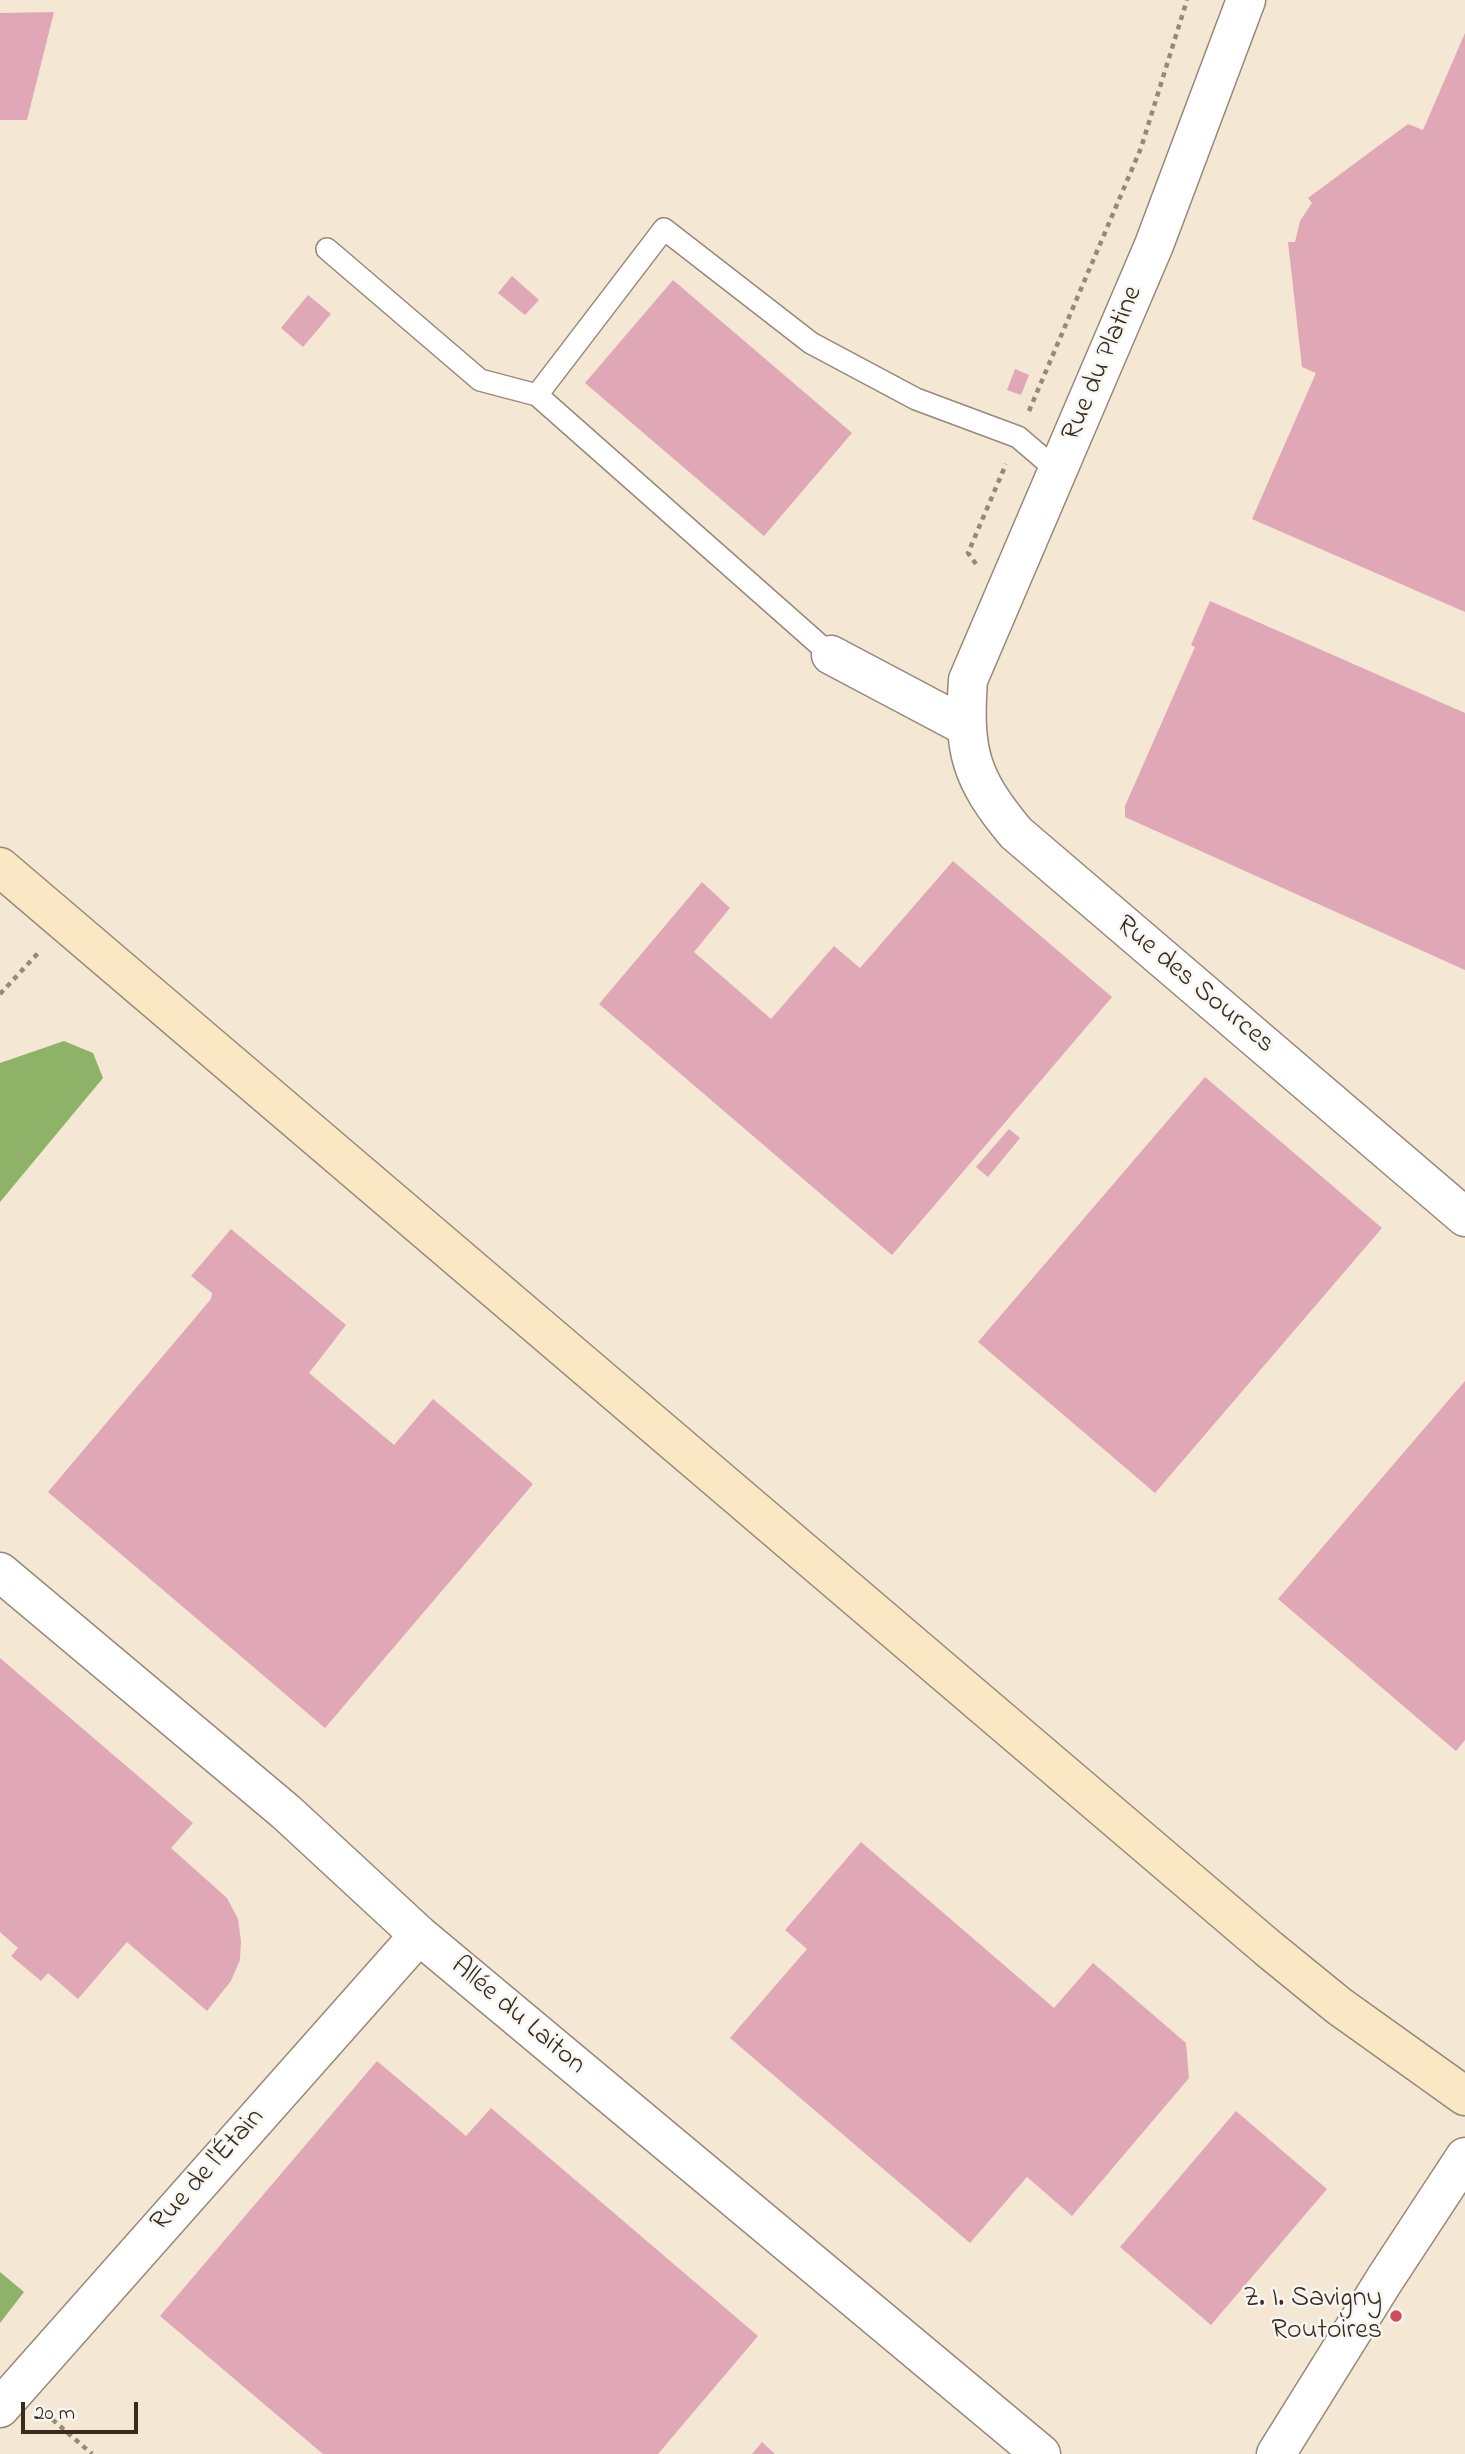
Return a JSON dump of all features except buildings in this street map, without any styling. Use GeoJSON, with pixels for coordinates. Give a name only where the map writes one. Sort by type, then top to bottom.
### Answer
{"type":"FeatureCollection","features":[{"type":"Feature","properties":{"kind":"street","name":"Rue du Platine"},"geometry":{"type":"LineString","coordinates":[[965,726],[968,680],[1059,472],[1159,232],[1246,0]]}},
{"type":"Feature","properties":{"kind":"street"},"geometry":{"type":"LineString","coordinates":[[831,655],[965,726]]}},
{"type":"Feature","properties":{"kind":"street","name":"Rue des Sources"},"geometry":{"type":"LineString","coordinates":[[965,726],[974,771],[989,801],[1016,833],[1465,1217]]}},
{"type":"Feature","properties":{"kind":"street"},"geometry":{"type":"LineString","coordinates":[[0,867],[1248,1931],[1339,2006],[1465,2096]]}},
{"type":"Feature","properties":{"kind":"street","name":"Allée du Laiton"},"geometry":{"type":"LineString","coordinates":[[0,1572],[286,1812],[419,1935],[1041,2454]]}},
{"type":"Feature","properties":{"kind":"street","name":"Rue de l'Étain"},"geometry":{"type":"LineString","coordinates":[[8,2398],[419,1935]]}},
{"type":"Feature","properties":{"kind":"street"},"geometry":{"type":"LineString","coordinates":[[1276,2454],[1385,2279],[1465,2158]]}},
{"type":"Feature","properties":{"kind":"lane"},"geometry":{"type":"LineString","coordinates":[[537,395],[664,229],[811,343],[916,399],[1018,437],[1059,472]]}},
{"type":"Feature","properties":{"kind":"lane"},"geometry":{"type":"LineString","coordinates":[[327,249],[480,380],[537,395],[831,655]]}},
{"type":"Feature","properties":{"kind":"path"},"geometry":{"type":"LineString","coordinates":[[1002,598],[968,554],[1142,148],[1187,0]]}},
{"type":"Feature","properties":{"kind":"path"},"geometry":{"type":"LineString","coordinates":[[0,994],[64,921]]}},
{"type":"Feature","properties":{"kind":"path"},"geometry":{"type":"LineString","coordinates":[[8,2398],[92,2454]]}},
{"type":"Feature","properties":{"kind":"green space"},"geometry":{"type":"Polygon","coordinates":[[[64,1041],[93,1053],[103,1078],[0,1202],[0,1063],[64,1041]]]}},
{"type":"Feature","properties":{"kind":"green space"},"geometry":{"type":"Polygon","coordinates":[[[0,2272],[24,2292],[0,2323],[0,2272]]]}},
{"type":"Feature","properties":{"kind":"place","name":"Z. I. Savigny Routoires"},"geometry":{"type":"Point","coordinates":[1396,2316]}}]}
